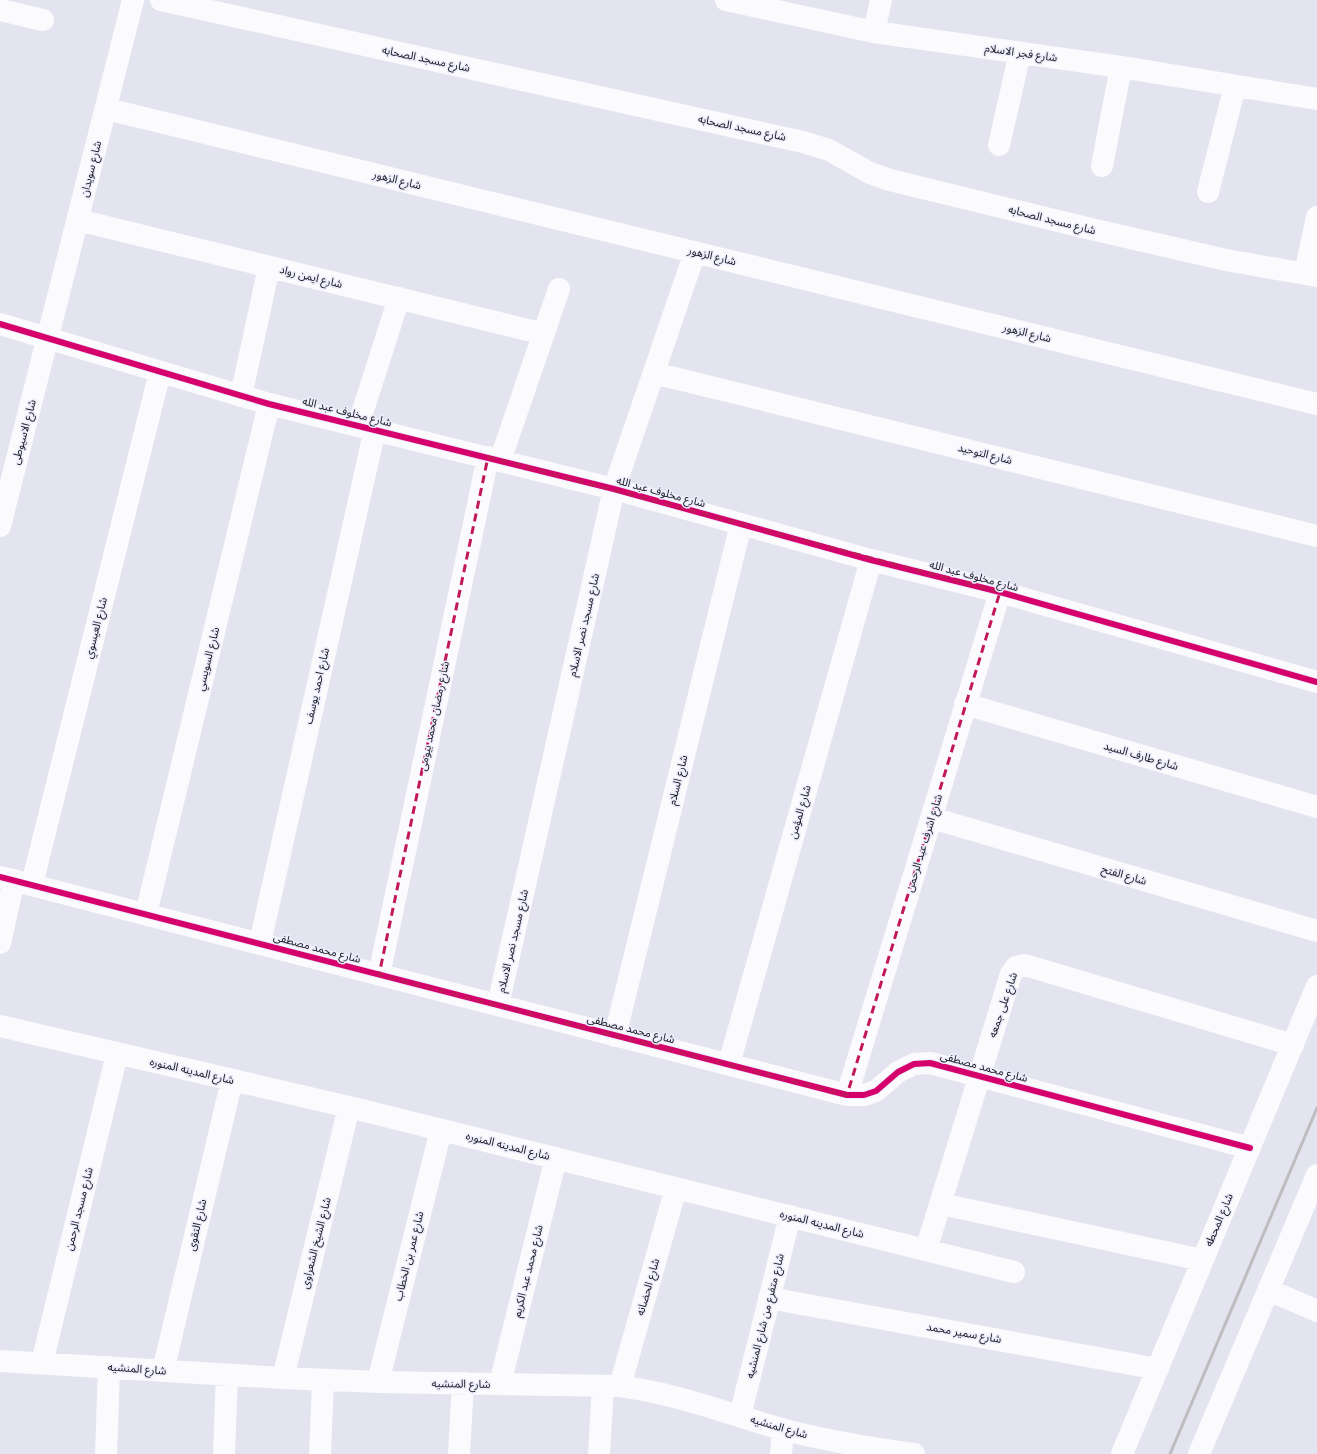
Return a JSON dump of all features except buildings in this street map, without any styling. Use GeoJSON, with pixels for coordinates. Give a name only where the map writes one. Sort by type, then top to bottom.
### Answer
{"type":"FeatureCollection","features":[{"type":"Feature","properties":{"kind":"street","name":"شارع سويدان"},"geometry":{"type":"LineString","coordinates":[[49,338],[133,0]]}},
{"type":"Feature","properties":{"kind":"street","name":"شارع مسجد الصحابه"},"geometry":{"type":"LineString","coordinates":[[161,0],[803,142],[829,150],[870,173],[890,180],[1226,260],[1311,275]]}},
{"type":"Feature","properties":{"kind":"street","name":"شارع فجر الاسلام"},"geometry":{"type":"LineString","coordinates":[[726,0],[874,32],[1121,67],[1317,99]]}},
{"type":"Feature","properties":{"kind":"street"},"geometry":{"type":"LineString","coordinates":[[874,32],[881,0]]}},
{"type":"Feature","properties":{"kind":"street"},"geometry":{"type":"LineString","coordinates":[[0,10],[43,20]]}},
{"type":"Feature","properties":{"kind":"street"},"geometry":{"type":"LineString","coordinates":[[999,144],[1020,53]]}},
{"type":"Feature","properties":{"kind":"street"},"geometry":{"type":"LineString","coordinates":[[1102,166],[1121,67]]}},
{"type":"Feature","properties":{"kind":"street"},"geometry":{"type":"LineString","coordinates":[[1208,192],[1235,86]]}},
{"type":"Feature","properties":{"kind":"street","name":"شارع الزهور"},"geometry":{"type":"LineString","coordinates":[[107,109],[1317,404]]}},
{"type":"Feature","properties":{"kind":"street"},"geometry":{"type":"LineString","coordinates":[[1311,275],[1317,217]]}},
{"type":"Feature","properties":{"kind":"street","name":"شارع ايمن رواد"},"geometry":{"type":"LineString","coordinates":[[78,220],[544,334]]}},
{"type":"Feature","properties":{"kind":"street","name":"شارع مسجد نصر الاسلام"},"geometry":{"type":"LineString","coordinates":[[498,1005],[614,489],[695,252]]}},
{"type":"Feature","properties":{"kind":"street"},"geometry":{"type":"LineString","coordinates":[[241,396],[269,267]]}},
{"type":"Feature","properties":{"kind":"street","name":"شارع رمضان محمد بيومى"},"geometry":{"type":"LineString","coordinates":[[380,975],[494,459],[544,334],[559,289]]}},
{"type":"Feature","properties":{"kind":"street","name":"شارع احمد يوسف"},"geometry":{"type":"LineString","coordinates":[[260,943],[366,428],[399,298]]}},
{"type":"Feature","properties":{"kind":"street","name":"شارع مخلوف عبد الله"},"geometry":{"type":"LineString","coordinates":[[0,324],[269,404],[614,489],[871,560],[1000,592],[1317,682]]}},
{"type":"Feature","properties":{"kind":"street","name":"شارع الاسيوطى"},"geometry":{"type":"LineString","coordinates":[[0,526],[49,338]]}},
{"type":"Feature","properties":{"kind":"street","name":"شارع العيسوي"},"geometry":{"type":"LineString","coordinates":[[0,943],[15,880],[160,372]]}},
{"type":"Feature","properties":{"kind":"street","name":"شارع التوحيد"},"geometry":{"type":"LineString","coordinates":[[654,373],[1317,536]]}},
{"type":"Feature","properties":{"kind":"street","name":"شارع السويسي"},"geometry":{"type":"LineString","coordinates":[[146,914],[269,404]]}},
{"type":"Feature","properties":{"kind":"street","name":"شارع السلام"},"geometry":{"type":"LineString","coordinates":[[615,1036],[741,524]]}},
{"type":"Feature","properties":{"kind":"street","name":"شارع المؤمن"},"geometry":{"type":"LineString","coordinates":[[729,1064],[871,560]]}},
{"type":"Feature","properties":{"kind":"street","name":"شارع اشرف عبد الرحمن"},"geometry":{"type":"LineString","coordinates":[[847,1094],[1000,592]]}},
{"type":"Feature","properties":{"kind":"street","name":"شارع طارف السيد"},"geometry":{"type":"LineString","coordinates":[[965,704],[1317,807]]}},
{"type":"Feature","properties":{"kind":"street","name":"شارع الفتح"},"geometry":{"type":"LineString","coordinates":[[932,818],[1317,931]]}},
{"type":"Feature","properties":{"kind":"street","name":"شارع محمد مصطفى"},"geometry":{"type":"LineString","coordinates":[[15,880],[615,1036],[847,1094],[864,1095],[876,1091],[898,1072],[914,1064],[930,1063],[1250,1148]]}},
{"type":"Feature","properties":{"kind":"street","name":"شارع على جمعه"},"geometry":{"type":"LineString","coordinates":[[926,1250],[1012,974],[1016,967],[1025,965],[1293,1045]]}},
{"type":"Feature","properties":{"kind":"street","name":"شارع المحطه"},"geometry":{"type":"LineString","coordinates":[[1122,1454],[1317,986]]}},
{"type":"Feature","properties":{"kind":"street","name":"شارع المدينه المنوره"},"geometry":{"type":"LineString","coordinates":[[0,1026],[349,1107],[1014,1272]]}},
{"type":"Feature","properties":{"kind":"street","name":"شارع مسجد الرحمن"},"geometry":{"type":"LineString","coordinates":[[42,1364],[117,1054]]}},
{"type":"Feature","properties":{"kind":"street","name":"شارع التقوى"},"geometry":{"type":"LineString","coordinates":[[163,1371],[232,1080]]}},
{"type":"Feature","properties":{"kind":"street","name":"شارع الشيخ الشعراوى"},"geometry":{"type":"LineString","coordinates":[[283,1378],[349,1107]]}},
{"type":"Feature","properties":{"kind":"street","name":"شارع عمر بن الخطاب"},"geometry":{"type":"LineString","coordinates":[[378,1382],[441,1130]]}},
{"type":"Feature","properties":{"kind":"street","name":"شارع محمد عبد الكريم"},"geometry":{"type":"LineString","coordinates":[[500,1384],[556,1158]]}},
{"type":"Feature","properties":{"kind":"street"},"geometry":{"type":"LineString","coordinates":[[1199,1454],[1317,1175]]}},
{"type":"Feature","properties":{"kind":"street","name":"شارع الحضانه"},"geometry":{"type":"LineString","coordinates":[[599,1454],[612,1386],[676,1188]]}},
{"type":"Feature","properties":{"kind":"street"},"geometry":{"type":"LineString","coordinates":[[941,1204],[1202,1260]]}},
{"type":"Feature","properties":{"kind":"street","name":"شارع متفرع من شارع المنشيه"},"geometry":{"type":"LineString","coordinates":[[740,1416],[790,1216]]}},
{"type":"Feature","properties":{"kind":"street"},"geometry":{"type":"LineString","coordinates":[[1269,1290],[1317,1311]]}},
{"type":"Feature","properties":{"kind":"street","name":"شارع سمير محمد"},"geometry":{"type":"LineString","coordinates":[[769,1298],[1158,1369]]}},
{"type":"Feature","properties":{"kind":"street","name":"شارع المنشيه"},"geometry":{"type":"LineString","coordinates":[[0,1361],[324,1380],[612,1386],[654,1392],[783,1429],[849,1445],[914,1454]]}},
{"type":"Feature","properties":{"kind":"street"},"geometry":{"type":"LineString","coordinates":[[106,1454],[109,1367]]}},
{"type":"Feature","properties":{"kind":"street"},"geometry":{"type":"LineString","coordinates":[[224,1454],[227,1375]]}},
{"type":"Feature","properties":{"kind":"street"},"geometry":{"type":"LineString","coordinates":[[320,1454],[324,1380]]}},
{"type":"Feature","properties":{"kind":"street"},"geometry":{"type":"LineString","coordinates":[[458,1454],[462,1383]]}},
{"type":"Feature","properties":{"kind":"street"},"geometry":{"type":"LineString","coordinates":[[781,1454],[783,1429]]}},
{"type":"Feature","properties":{"kind":"highlighted area"},"geometry":{"type":"Polygon","coordinates":[[[488,457],[1000,592],[847,1095],[379,975],[488,457]]]}},
{"type":"Feature","properties":{"kind":"railway"},"geometry":{"type":"LineString","coordinates":[[1170,1454],[1317,1108]]}},
{"type":"Feature","properties":{"kind":"cycle path"},"geometry":{"type":"LineString","coordinates":[[0,324],[269,404],[614,489],[871,560],[1000,592],[1317,682]]}},
{"type":"Feature","properties":{"kind":"cycle path"},"geometry":{"type":"LineString","coordinates":[[0,877],[847,1095],[864,1095],[876,1091],[898,1072],[914,1064],[930,1063],[1250,1148]]}}]}
